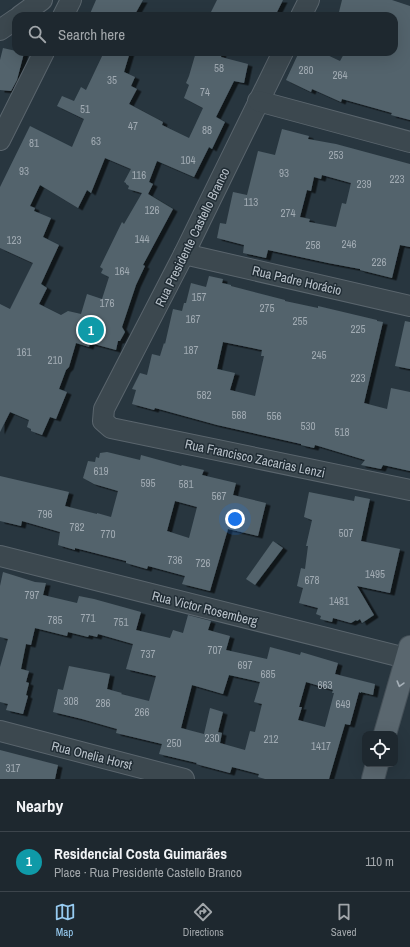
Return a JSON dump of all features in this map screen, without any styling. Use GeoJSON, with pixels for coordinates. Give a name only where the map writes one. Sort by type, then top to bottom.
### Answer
{"type":"FeatureCollection","features":[{"type":"Feature","properties":{"kind":"main road"},"geometry":{"type":"LineString","coordinates":[[387,731],[409,655]]}},
{"type":"Feature","properties":{"kind":"main road"},"geometry":{"type":"LineString","coordinates":[[372,779],[376,767]]}},
{"type":"Feature","properties":{"kind":"street"},"geometry":{"type":"LineString","coordinates":[[25,12],[42,0]]}},
{"type":"Feature","properties":{"kind":"street"},"geometry":{"type":"LineString","coordinates":[[65,12],[71,0]]}},
{"type":"Feature","properties":{"kind":"street"},"geometry":{"type":"LineString","coordinates":[[303,12],[309,0]]}},
{"type":"Feature","properties":{"kind":"street"},"geometry":{"type":"LineString","coordinates":[[0,140],[42,56]]}},
{"type":"Feature","properties":{"kind":"street","name":"Rua Presidente Castello Branco"},"geometry":{"type":"LineString","coordinates":[[103,421],[104,409],[184,254],[281,56]]}},
{"type":"Feature","properties":{"kind":"street"},"geometry":{"type":"LineString","coordinates":[[258,102],[410,142]]}},
{"type":"Feature","properties":{"kind":"street","name":"Rua Padre Horácio"},"geometry":{"type":"LineString","coordinates":[[184,254],[410,306]]}},
{"type":"Feature","properties":{"kind":"street","name":"Rua Francisco Zacarias Lenzi"},"geometry":{"type":"LineString","coordinates":[[103,421],[111,428],[410,490]]}},
{"type":"Feature","properties":{"kind":"street","name":"Rua Victor Rosemberg"},"geometry":{"type":"LineString","coordinates":[[0,556],[409,655]]}},
{"type":"Feature","properties":{"kind":"street","name":"Rua Onelia Horst"},"geometry":{"type":"LineString","coordinates":[[0,731],[184,779]]}},
{"type":"Feature","properties":{"kind":"building"},"geometry":{"type":"Polygon","coordinates":[[[96,0],[143,0],[136,12],[91,12],[96,0]]]}},
{"type":"Feature","properties":{"kind":"building"},"geometry":{"type":"Polygon","coordinates":[[[217,0],[283,0],[277,12],[211,12],[217,0]]]}},
{"type":"Feature","properties":{"kind":"building"},"geometry":{"type":"Polygon","coordinates":[[[342,0],[392,0],[410,6],[410,120],[391,115],[392,113],[342,99],[341,102],[312,89],[311,92],[286,80],[297,56],[329,56],[340,61],[343,56],[398,56],[398,12],[339,12],[342,0]]]}},
{"type":"Feature","properties":{"kind":"building"},"geometry":{"type":"Polygon","coordinates":[[[3,48],[12,50],[12,56],[23,56],[17,80],[11,91],[0,90],[0,60],[3,48]]]}},
{"type":"Feature","properties":{"kind":"building"},"geometry":{"type":"Polygon","coordinates":[[[102,56],[129,56],[124,72],[135,77],[131,86],[137,89],[129,104],[163,122],[162,125],[189,138],[203,108],[184,98],[189,85],[186,83],[195,56],[221,56],[248,64],[244,83],[234,81],[216,117],[225,122],[212,149],[209,147],[194,177],[157,161],[149,182],[153,184],[148,194],[173,209],[143,265],[145,266],[136,285],[122,327],[125,332],[120,341],[118,341],[116,350],[90,343],[89,347],[76,343],[69,367],[66,370],[59,389],[67,392],[56,419],[50,417],[42,435],[31,431],[31,429],[27,427],[29,420],[10,412],[0,432],[0,304],[10,309],[33,263],[0,248],[0,187],[30,126],[72,147],[84,119],[57,106],[62,96],[74,101],[81,87],[86,90],[102,56]],[[105,158],[91,193],[87,190],[78,208],[40,185],[30,206],[35,208],[34,211],[51,218],[43,237],[59,245],[41,284],[47,288],[39,304],[61,315],[68,311],[81,314],[87,294],[102,299],[109,277],[101,273],[103,269],[100,267],[122,222],[124,224],[142,193],[128,189],[129,186],[124,182],[131,169],[105,158]]]}},
{"type":"Feature","properties":{"kind":"building"},"geometry":{"type":"Polygon","coordinates":[[[282,129],[309,136],[308,139],[336,144],[410,164],[410,247],[400,245],[392,278],[360,269],[268,250],[266,258],[243,253],[244,245],[217,238],[220,223],[226,224],[233,192],[247,195],[258,151],[275,155],[282,129]],[[322,175],[321,179],[314,177],[311,191],[307,190],[300,217],[310,219],[309,222],[336,227],[342,203],[346,204],[351,183],[322,175]]]}},
{"type":"Feature","properties":{"kind":"building"},"geometry":{"type":"Polygon","coordinates":[[[209,276],[223,279],[222,283],[231,286],[285,301],[318,308],[318,306],[383,322],[364,403],[387,409],[391,388],[410,392],[410,471],[383,465],[381,469],[361,465],[365,460],[315,445],[314,448],[217,425],[155,408],[154,410],[132,404],[136,390],[132,389],[140,373],[147,375],[152,354],[160,356],[164,343],[165,344],[173,309],[182,311],[184,303],[186,303],[191,283],[206,287],[209,276]],[[223,342],[217,369],[235,373],[230,390],[255,396],[264,356],[261,356],[262,350],[223,342]]]}},
{"type":"Feature","properties":{"kind":"building"},"geometry":{"type":"Polygon","coordinates":[[[405,321],[410,322],[410,369],[395,366],[405,321]]]}},
{"type":"Feature","properties":{"kind":"building"},"geometry":{"type":"Polygon","coordinates":[[[107,452],[140,460],[141,455],[181,466],[204,470],[202,475],[236,483],[233,495],[266,503],[258,536],[228,529],[210,591],[182,584],[185,576],[148,566],[147,569],[126,563],[126,561],[58,545],[60,532],[22,521],[21,526],[0,521],[0,476],[69,492],[65,506],[111,517],[118,491],[94,484],[83,478],[88,461],[95,462],[96,457],[99,458],[100,453],[107,452]],[[175,501],[167,531],[189,538],[197,507],[175,501]]]}},
{"type":"Feature","properties":{"kind":"building"},"geometry":{"type":"Polygon","coordinates":[[[309,492],[354,501],[355,496],[370,499],[361,541],[400,549],[390,593],[357,586],[374,615],[362,623],[360,619],[351,623],[333,618],[332,622],[320,619],[321,616],[316,614],[318,608],[299,603],[303,588],[297,586],[301,568],[305,569],[308,546],[306,546],[312,520],[304,517],[309,492]]]}},
{"type":"Feature","properties":{"kind":"building"},"geometry":{"type":"Polygon","coordinates":[[[273,541],[283,548],[255,585],[246,579],[273,541]]]}},
{"type":"Feature","properties":{"kind":"building"},"geometry":{"type":"Polygon","coordinates":[[[3,572],[35,582],[46,583],[43,595],[77,603],[79,596],[141,612],[136,630],[170,638],[173,630],[183,633],[188,615],[211,621],[208,630],[230,636],[226,650],[267,659],[270,647],[300,655],[301,652],[338,663],[335,674],[375,684],[373,695],[359,692],[350,725],[345,724],[329,779],[265,779],[258,777],[259,774],[232,767],[230,773],[159,754],[162,744],[116,733],[117,729],[53,712],[58,689],[63,690],[69,666],[110,674],[107,689],[149,701],[156,676],[126,669],[133,644],[98,634],[97,637],[89,635],[88,637],[68,632],[67,636],[35,628],[31,645],[26,644],[21,669],[29,671],[26,682],[29,683],[26,695],[28,696],[23,714],[6,710],[8,704],[0,702],[0,667],[8,639],[0,637],[0,586],[3,572]],[[229,675],[223,694],[192,685],[181,728],[204,734],[210,708],[223,712],[218,732],[222,733],[220,743],[245,750],[250,731],[255,732],[262,704],[254,702],[260,682],[229,675]],[[306,682],[299,707],[302,707],[298,720],[325,727],[334,693],[332,693],[333,690],[306,682]]]}},
{"type":"Feature","properties":{"kind":"building"},"geometry":{"type":"Polygon","coordinates":[[[0,750],[58,765],[55,779],[0,779],[0,750]]]}},
{"type":"Feature","properties":{"kind":"place","name":"Residencial Costa Guimarães"},"geometry":{"type":"Point","coordinates":[91,330]}}]}
